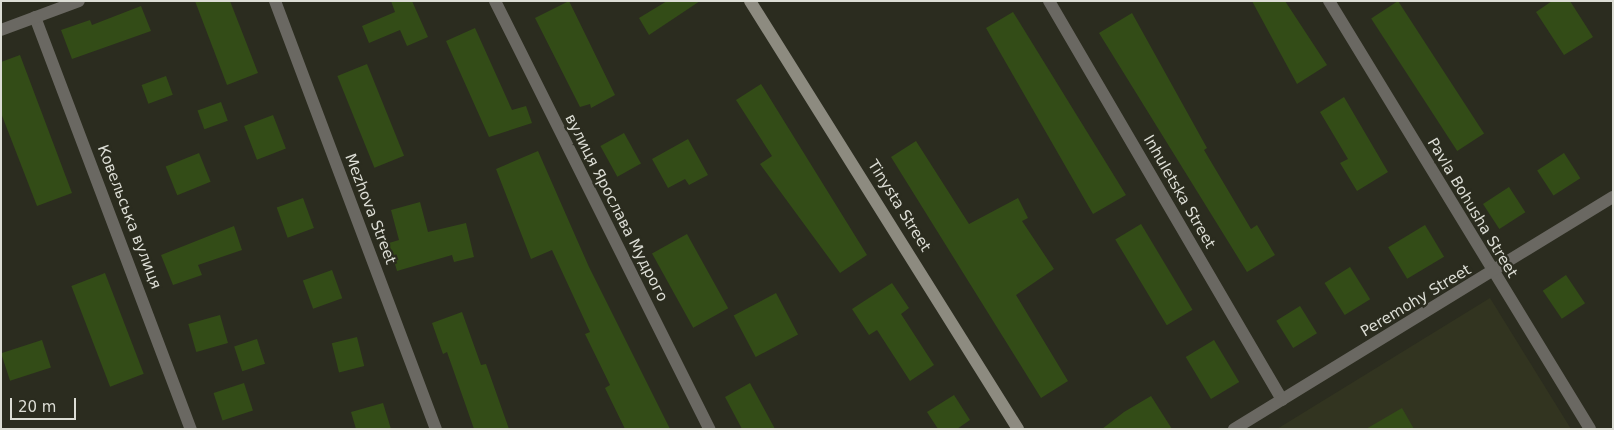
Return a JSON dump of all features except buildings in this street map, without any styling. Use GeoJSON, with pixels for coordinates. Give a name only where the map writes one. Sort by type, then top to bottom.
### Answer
{"type":"FeatureCollection","features":[{"type":"Feature","properties":{"kind":"street"},"geometry":{"type":"LineString","coordinates":[[1,30],[35,17],[45,6],[79,1]]}},
{"type":"Feature","properties":{"kind":"street","name":"Mezhova Street"},"geometry":{"type":"LineString","coordinates":[[275,1],[436,429]]}},
{"type":"Feature","properties":{"kind":"street","name":"вулиця Ярослава Мудрого"},"geometry":{"type":"LineString","coordinates":[[495,1],[709,429]]}},
{"type":"Feature","properties":{"kind":"street","name":"Tinysta Street"},"geometry":{"type":"LineString","coordinates":[[750,1],[1018,429]]}},
{"type":"Feature","properties":{"kind":"street","name":"Inhuletska Street"},"geometry":{"type":"LineString","coordinates":[[1048,1],[1282,400]]}},
{"type":"Feature","properties":{"kind":"street","name":"Pavla Bohusha Street"},"geometry":{"type":"LineString","coordinates":[[1329,1],[1493,274],[1590,429]]}},
{"type":"Feature","properties":{"kind":"street","name":"Ковельська вулиця"},"geometry":{"type":"LineString","coordinates":[[35,17],[191,429]]}},
{"type":"Feature","properties":{"kind":"street","name":"Peremohy Street"},"geometry":{"type":"LineString","coordinates":[[1234,429],[1493,274],[1613,197]]}},
{"type":"Feature","properties":{"kind":"shaded area"},"geometry":{"type":"Polygon","coordinates":[[[1490,298],[1571,429],[1277,429],[1490,298]]]}}]}
